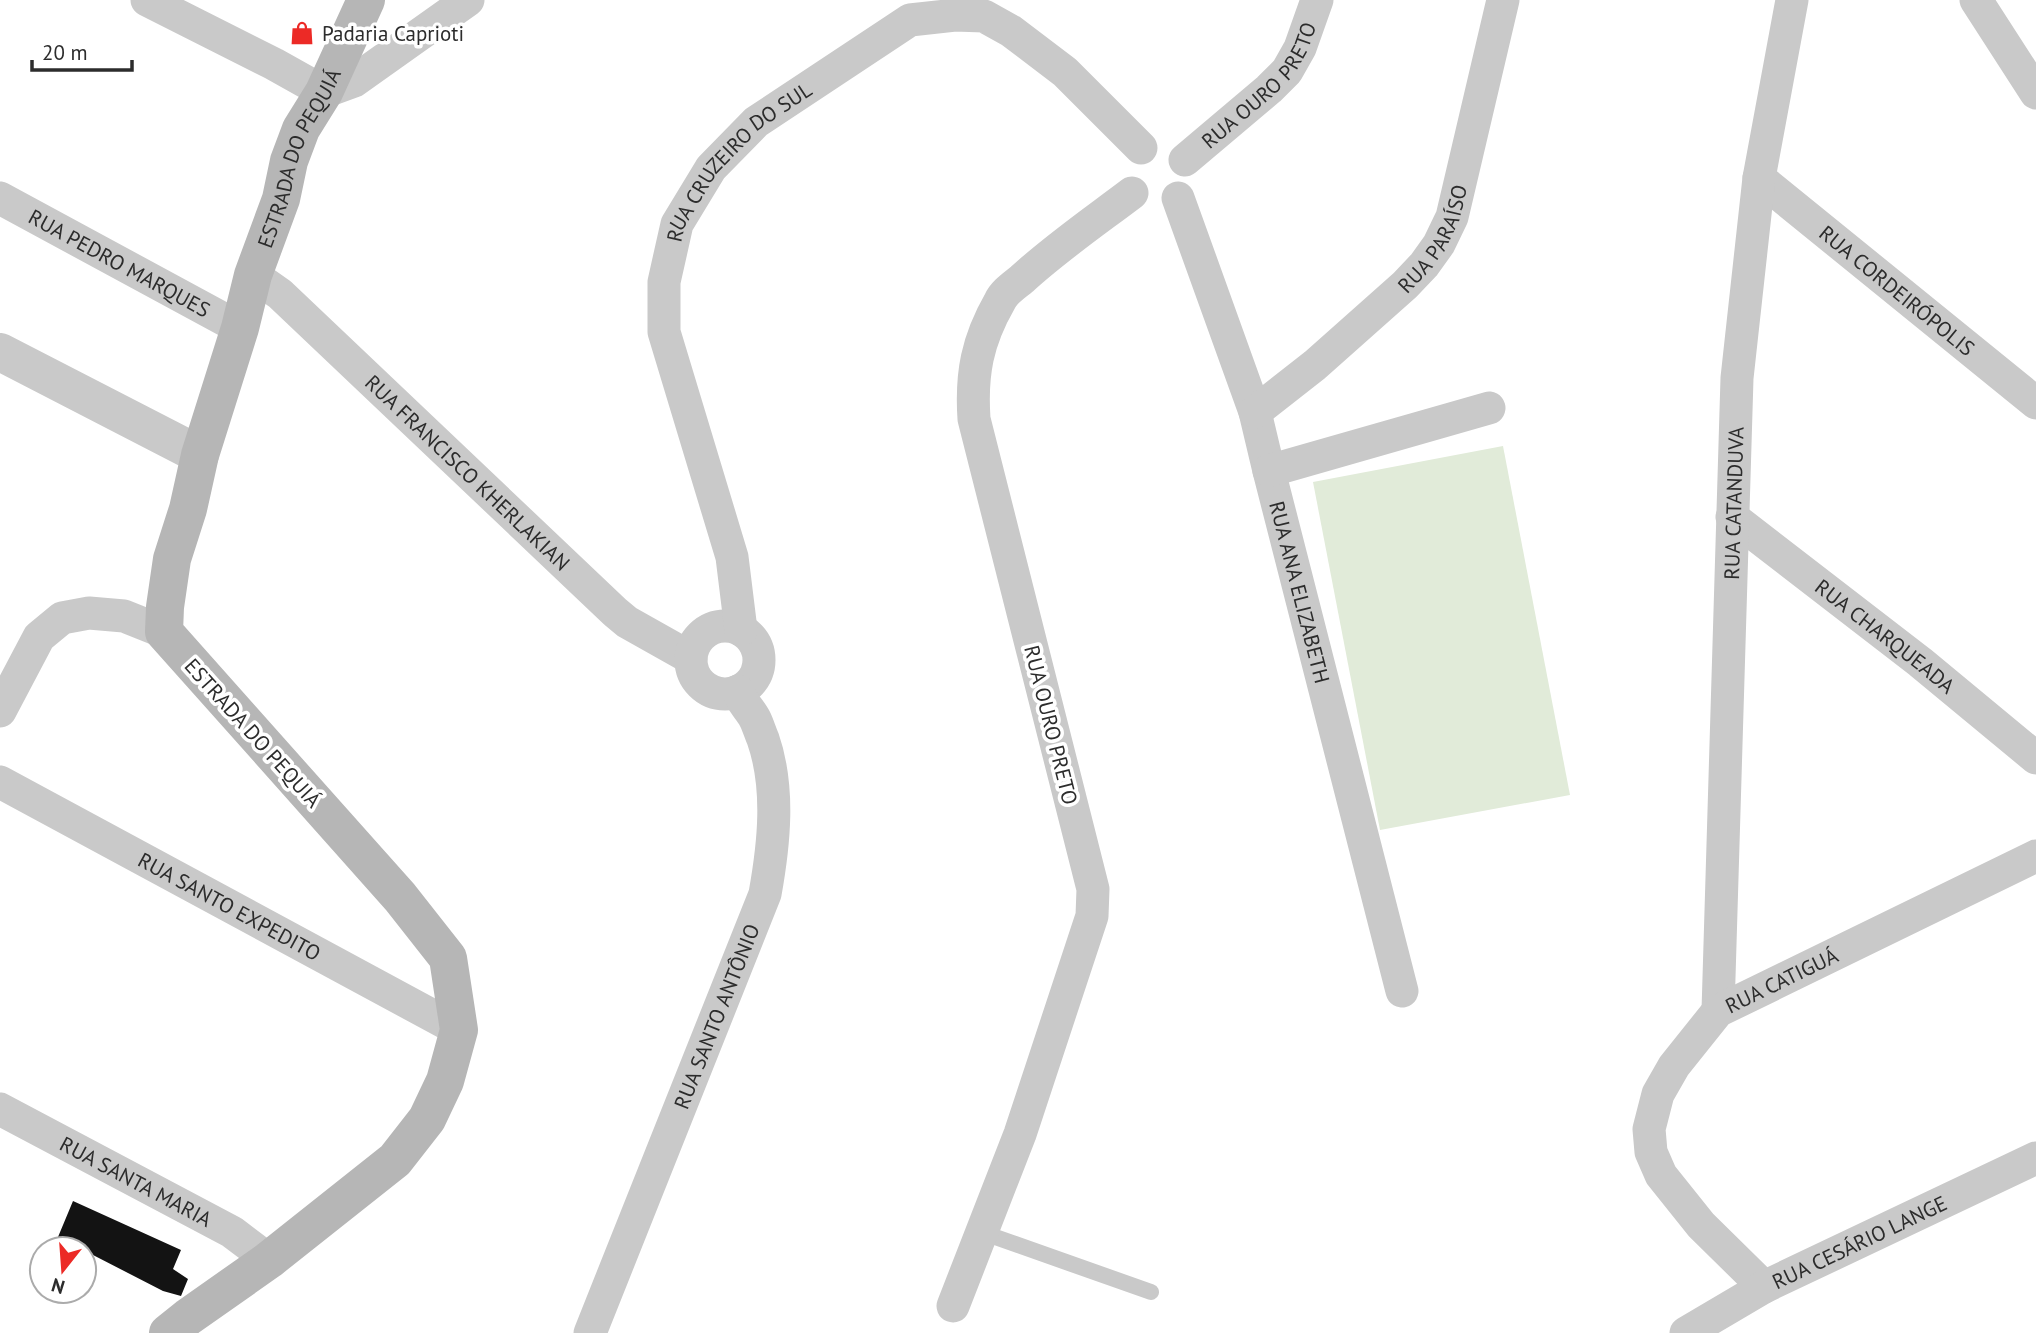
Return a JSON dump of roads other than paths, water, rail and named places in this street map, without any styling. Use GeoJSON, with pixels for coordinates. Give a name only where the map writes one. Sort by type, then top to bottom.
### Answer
{"type":"FeatureCollection","features":[{"type":"Feature","properties":{"kind":"main road","name":"ESTRADA DO PEQUIÁ"},"geometry":{"type":"LineString","coordinates":[[168,1333],[269,1260],[395,1160],[427,1119],[445,1081],[459,1030],[448,958],[400,897],[164,632],[164,607],[172,559],[253,275],[281,200],[289,161],[301,128],[324,92],[366,0]]}},
{"type":"Feature","properties":{"kind":"street"},"geometry":{"type":"LineString","coordinates":[[147,0],[324,92],[354,81],[468,0]]}},
{"type":"Feature","properties":{"kind":"street","name":"RUA OURO PRETO"},"geometry":{"type":"LineString","coordinates":[[1185,160],[1287,71],[1300,48],[1317,0]]}},
{"type":"Feature","properties":{"kind":"street","name":"RUA PARAÍSO"},"geometry":{"type":"LineString","coordinates":[[1255,412],[1315,365],[1405,285],[1439,244],[1452,217],[1503,0]]}},
{"type":"Feature","properties":{"kind":"street","name":"RUA CATANDUVA"},"geometry":{"type":"LineString","coordinates":[[1718,1012],[1737,378],[1759,178],[1791,0]]}},
{"type":"Feature","properties":{"kind":"street"},"geometry":{"type":"LineString","coordinates":[[1976,0],[2036,93]]}},
{"type":"Feature","properties":{"kind":"street","name":"RUA CRUZEIRO DO SUL"},"geometry":{"type":"LineString","coordinates":[[741,630],[732,557],[664,332],[664,282],[677,224],[711,168],[756,122],[910,20],[955,15],[984,16],[1011,31],[1065,72],[1141,148]]}},
{"type":"Feature","properties":{"kind":"street"},"geometry":{"type":"LineString","coordinates":[[1150,144],[1161,144],[1179,152],[1185,160],[1188,180],[1178,198],[1170,203],[1150,205],[1132,193],[1127,184],[1128,164],[1133,155],[1150,144]]}},
{"type":"Feature","properties":{"kind":"street","name":"RUA CORDEIRÓPOLIS"},"geometry":{"type":"LineString","coordinates":[[1759,178],[2036,403]]}},
{"type":"Feature","properties":{"kind":"street","name":"RUA OURO PRETO"},"geometry":{"type":"LineString","coordinates":[[953,1306],[1020,1134],[1092,916],[1093,889],[974,419],[972,390],[975,363],[1001,299],[1042,260],[1132,193]]}},
{"type":"Feature","properties":{"kind":"street","name":"RUA PEDRO MARQUES"},"geometry":{"type":"LineString","coordinates":[[0,198],[240,328]]}},
{"type":"Feature","properties":{"kind":"street","name":"RUA ANA ELIZABETH"},"geometry":{"type":"LineString","coordinates":[[1178,198],[1255,412],[1402,991]]}},
{"type":"Feature","properties":{"kind":"street","name":"RUA FRANCISCO KHERLAKIAN"},"geometry":{"type":"LineString","coordinates":[[253,275],[280,295],[626,622],[691,658]]}},
{"type":"Feature","properties":{"kind":"street"},"geometry":{"type":"LineString","coordinates":[[0,352],[200,455]]}},
{"type":"Feature","properties":{"kind":"street"},"geometry":{"type":"LineString","coordinates":[[1269,471],[1489,408]]}},
{"type":"Feature","properties":{"kind":"street","name":"RUA CHARQUEADA"},"geometry":{"type":"LineString","coordinates":[[1732,517],[1920,662],[2036,758]]}},
{"type":"Feature","properties":{"kind":"street"},"geometry":{"type":"LineString","coordinates":[[0,711],[39,637],[62,618],[89,613],[124,616],[164,632]]}},
{"type":"Feature","properties":{"kind":"street"},"geometry":{"type":"LineString","coordinates":[[720,626],[741,630],[756,645],[759,667],[755,677],[748,685],[728,694],[706,688],[697,680],[692,670],[693,647],[699,637],[720,626]]}},
{"type":"Feature","properties":{"kind":"street","name":"RUA SANTO ANTÔNIO"},"geometry":{"type":"LineString","coordinates":[[590,1333],[765,894],[774,814],[770,768],[754,717],[738,691]]}},
{"type":"Feature","properties":{"kind":"street","name":"RUA SANTO EXPEDITO"},"geometry":{"type":"LineString","coordinates":[[0,782],[459,1030]]}},
{"type":"Feature","properties":{"kind":"street","name":"RUA CATIGUÁ"},"geometry":{"type":"LineString","coordinates":[[1764,1287],[1701,1225],[1661,1175],[1651,1152],[1648,1129],[1658,1094],[1674,1066],[1718,1012],[2036,856]]}},
{"type":"Feature","properties":{"kind":"street","name":"RUA SANTA MARIA"},"geometry":{"type":"LineString","coordinates":[[0,1109],[232,1232],[269,1260]]}},
{"type":"Feature","properties":{"kind":"street","name":"RUA CESÁRIO LANGE"},"geometry":{"type":"LineString","coordinates":[[1686,1333],[1764,1287],[2036,1158]]}},
{"type":"Feature","properties":{"kind":"lane"},"geometry":{"type":"LineString","coordinates":[[981,1232],[1151,1292]]}},
{"type":"Feature","properties":{"kind":"place","name":"Padaria Caprioti"},"geometry":{"type":"Point","coordinates":[302,33]}}]}
